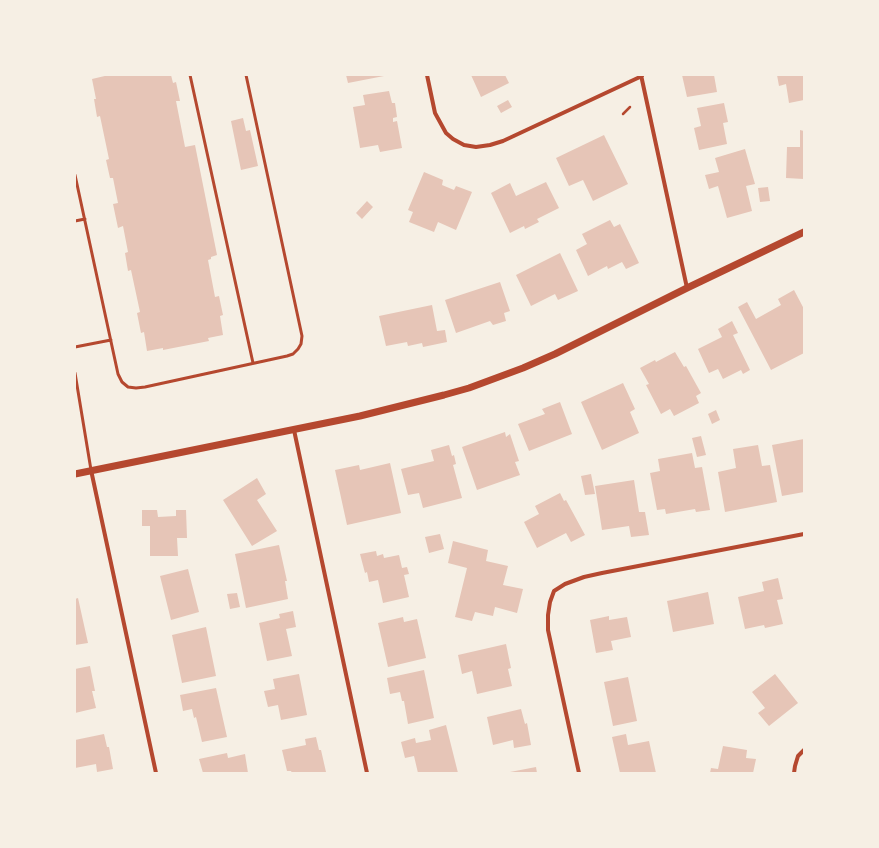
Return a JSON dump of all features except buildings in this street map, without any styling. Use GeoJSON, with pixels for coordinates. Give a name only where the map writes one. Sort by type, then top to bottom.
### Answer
{"type":"FeatureCollection","features":[{"type":"Feature","properties":{"kind":"street"},"geometry":{"type":"LineString","coordinates":[[427,75],[435,113],[446,133],[464,145],[476,147],[504,141],[642,76],[687,288]]}},
{"type":"Feature","properties":{"kind":"street"},"geometry":{"type":"LineString","coordinates":[[75,474],[360,416],[444,395],[493,379],[555,354],[804,232]]}},
{"type":"Feature","properties":{"kind":"street"},"geometry":{"type":"LineString","coordinates":[[294,430],[367,773]]}},
{"type":"Feature","properties":{"kind":"street"},"geometry":{"type":"LineString","coordinates":[[91,470],[156,773]]}},
{"type":"Feature","properties":{"kind":"street"},"geometry":{"type":"LineString","coordinates":[[579,773],[548,630],[550,602],[554,591],[565,584],[584,577],[804,534]]}},
{"type":"Feature","properties":{"kind":"street"},"geometry":{"type":"LineString","coordinates":[[794,773],[798,756],[804,750]]}},
{"type":"Feature","properties":{"kind":"lane"},"geometry":{"type":"LineString","coordinates":[[190,75],[253,363]]}},
{"type":"Feature","properties":{"kind":"lane"},"geometry":{"type":"LineString","coordinates":[[75,175],[118,374],[122,382],[128,386],[145,388],[293,354],[301,344],[302,336],[246,75]]}},
{"type":"Feature","properties":{"kind":"lane"},"geometry":{"type":"LineString","coordinates":[[75,221],[85,219]]}},
{"type":"Feature","properties":{"kind":"lane"},"geometry":{"type":"LineString","coordinates":[[75,347],[111,340]]}},
{"type":"Feature","properties":{"kind":"lane"},"geometry":{"type":"LineString","coordinates":[[75,373],[91,470]]}},
{"type":"Feature","properties":{"kind":"path"},"geometry":{"type":"LineString","coordinates":[[623,114],[630,107]]}}]}
